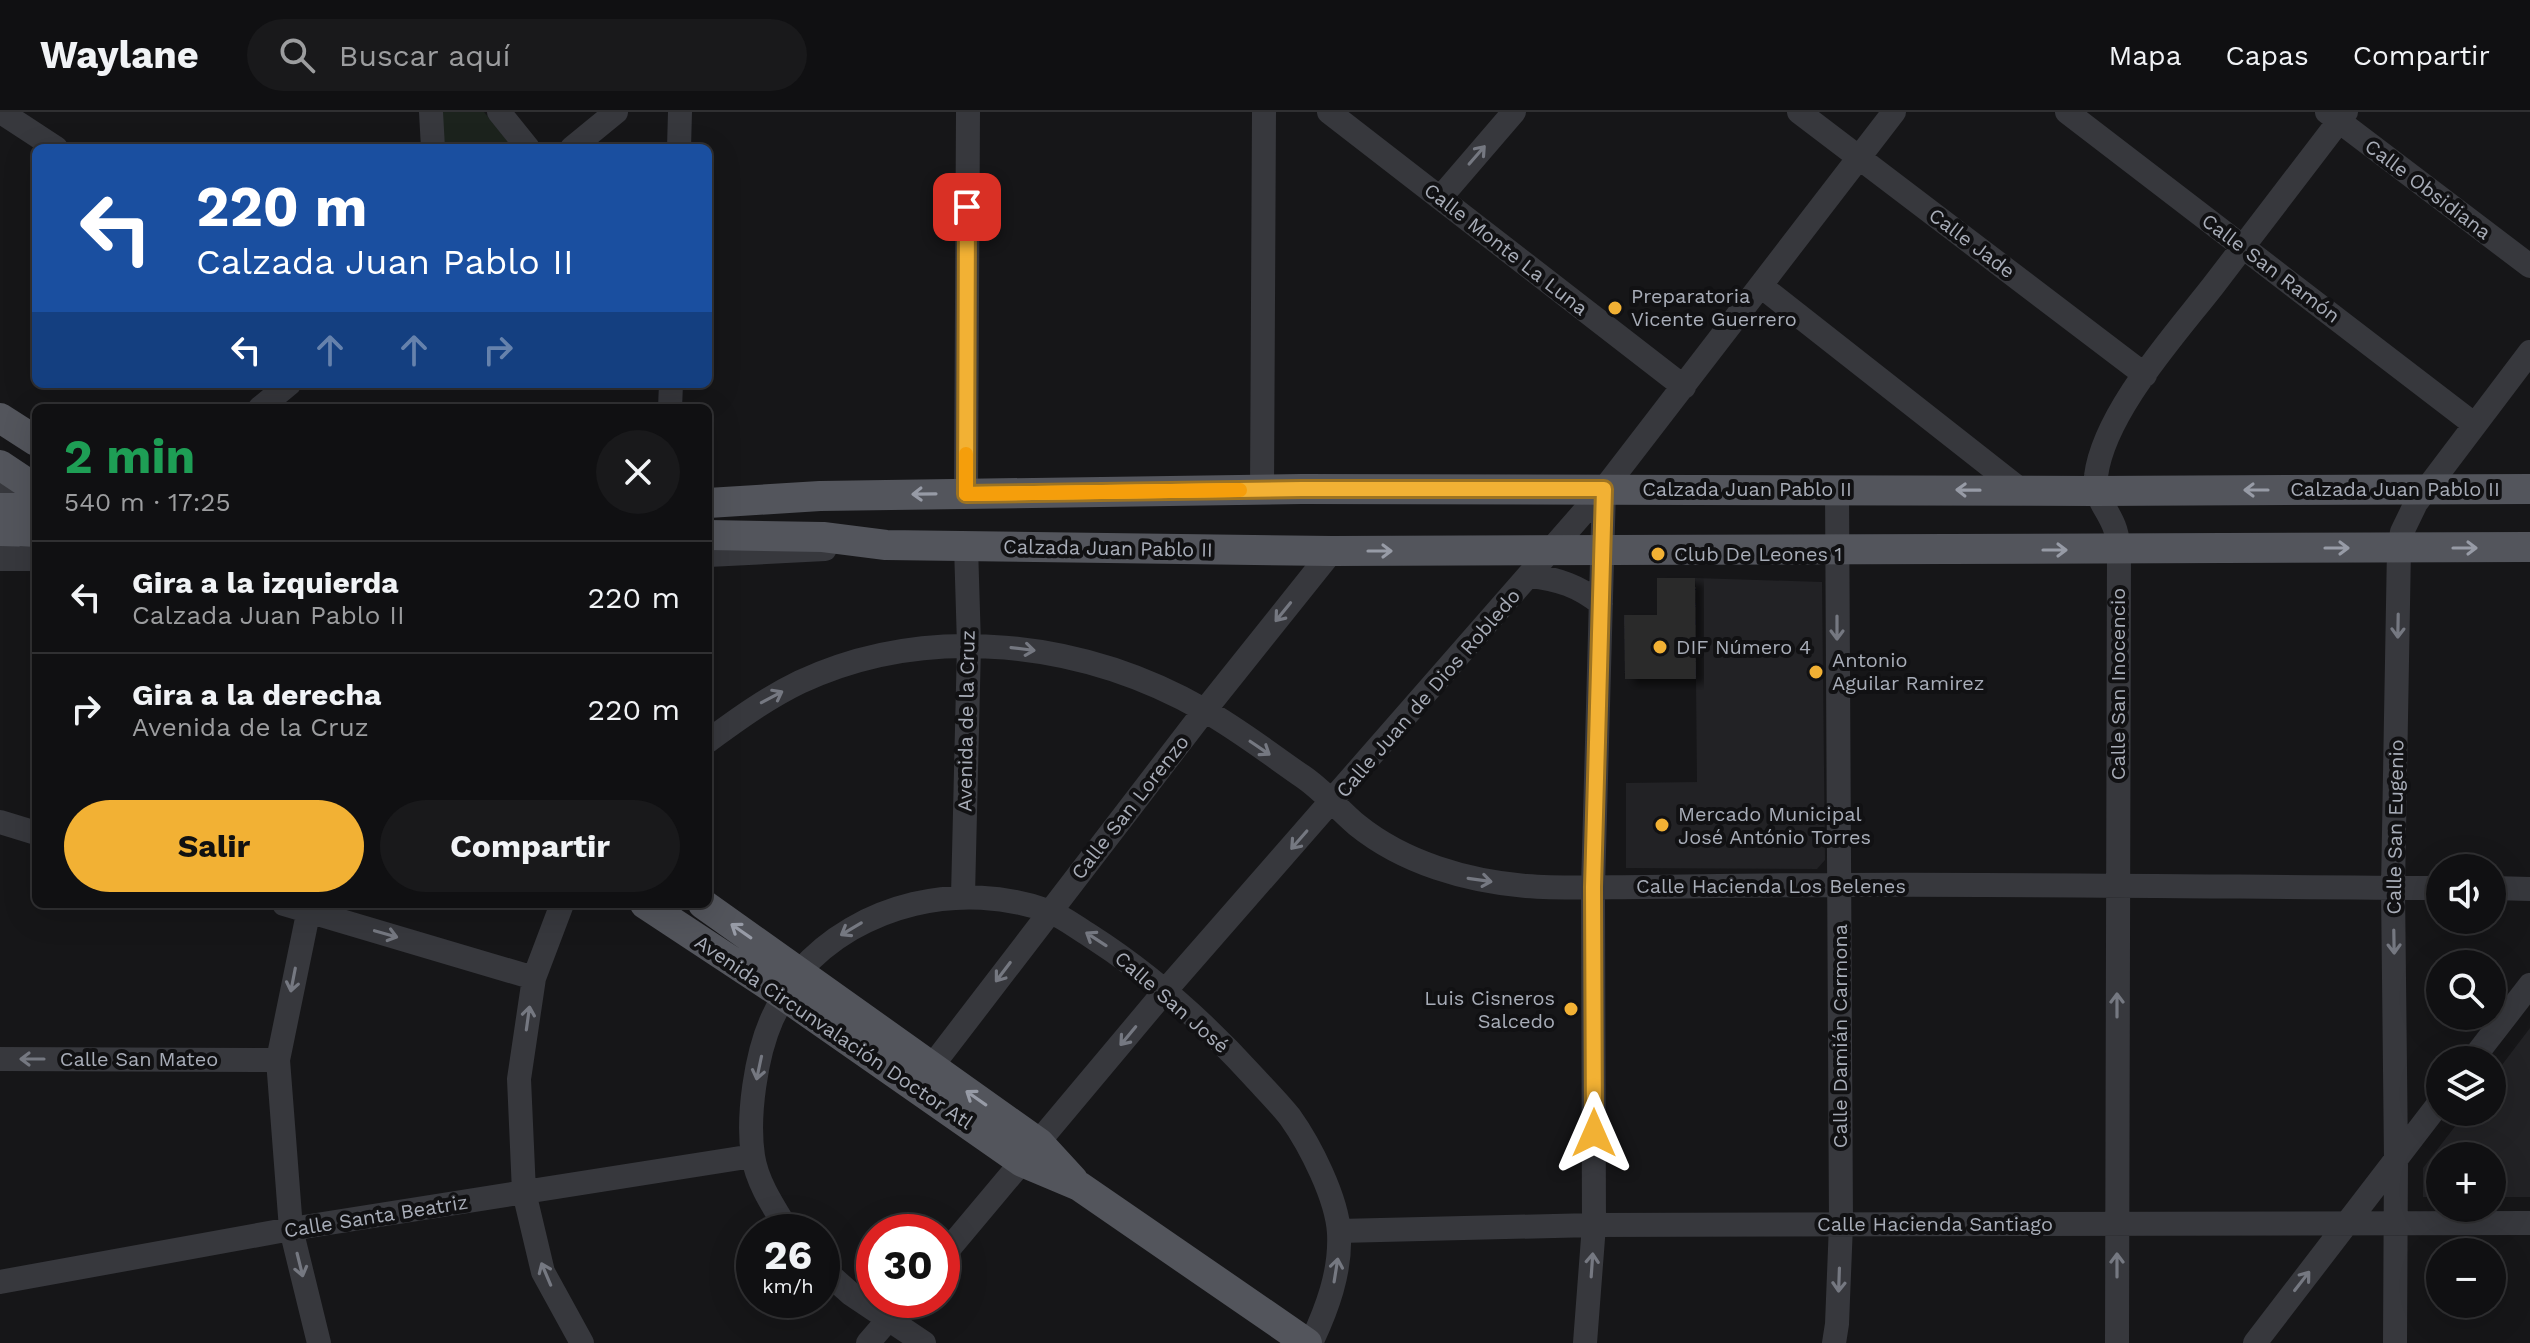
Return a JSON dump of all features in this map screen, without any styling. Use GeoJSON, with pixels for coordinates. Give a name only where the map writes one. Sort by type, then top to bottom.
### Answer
{"type":"FeatureCollection","features":[{"type":"Feature","properties":{"kind":"main road"},"geometry":{"type":"LineString","coordinates":[[0,418],[32,438]]}},
{"type":"Feature","properties":{"kind":"main road"},"geometry":{"type":"LineString","coordinates":[[0,465],[32,487]]}},
{"type":"Feature","properties":{"kind":"main road","name":"Calzada Juan Pablo II"},"geometry":{"type":"LineString","coordinates":[[712,503],[820,496],[1262,489],[2530,489]]}},
{"type":"Feature","properties":{"kind":"main road"},"geometry":{"type":"LineString","coordinates":[[0,508],[32,508]]}},
{"type":"Feature","properties":{"kind":"main road"},"geometry":{"type":"LineString","coordinates":[[0,531],[32,532]]}},
{"type":"Feature","properties":{"kind":"main road","name":"Calzada Juan Pablo II"},"geometry":{"type":"LineString","coordinates":[[712,535],[823,537],[886,545],[1332,551],[2530,547]]}},
{"type":"Feature","properties":{"kind":"main road","name":"Avenida Circunvalación Doctor Atl"},"geometry":{"type":"LineString","coordinates":[[652,908],[791,983],[932,1066],[1031,1153]]}},
{"type":"Feature","properties":{"kind":"main road","name":"Avenida Circunvalación Doctor Atl"},"geometry":{"type":"LineString","coordinates":[[707,908],[791,983],[1031,1153]]}},
{"type":"Feature","properties":{"kind":"main road"},"geometry":{"type":"LineString","coordinates":[[1031,1153],[1309,1343]]}},
{"type":"Feature","properties":{"kind":"street"},"geometry":{"type":"LineString","coordinates":[[1,112],[50,144]]}},
{"type":"Feature","properties":{"kind":"street"},"geometry":{"type":"LineString","coordinates":[[431,112],[433,144]]}},
{"type":"Feature","properties":{"kind":"street"},"geometry":{"type":"LineString","coordinates":[[499,112],[525,144]]}},
{"type":"Feature","properties":{"kind":"street"},"geometry":{"type":"LineString","coordinates":[[577,144],[616,112]]}},
{"type":"Feature","properties":{"kind":"street"},"geometry":{"type":"LineString","coordinates":[[679,144],[680,112]]}},
{"type":"Feature","properties":{"kind":"street"},"geometry":{"type":"LineString","coordinates":[[966,494],[968,112]]}},
{"type":"Feature","properties":{"kind":"street"},"geometry":{"type":"LineString","coordinates":[[1262,489],[1264,112]]}},
{"type":"Feature","properties":{"kind":"street","name":"Calle Monte La Luna"},"geometry":{"type":"LineString","coordinates":[[1329,112],[1684,387]]}},
{"type":"Feature","properties":{"kind":"street"},"geometry":{"type":"LineString","coordinates":[[1440,198],[1514,112]]}},
{"type":"Feature","properties":{"kind":"street","name":"Calle Jade"},"geometry":{"type":"LineString","coordinates":[[1799,112],[2145,375]]}},
{"type":"Feature","properties":{"kind":"street","name":"Calle Juan de Dios Robledo"},"geometry":{"type":"LineString","coordinates":[[960,1236],[1165,991],[1604,489],[1894,112]]}},
{"type":"Feature","properties":{"kind":"street","name":"Calle San Ramón"},"geometry":{"type":"LineString","coordinates":[[2067,112],[2475,425]]}},
{"type":"Feature","properties":{"kind":"street"},"geometry":{"type":"LineString","coordinates":[[2095,491],[2101,452],[2110,431],[2145,375],[2243,247],[2337,115]]}},
{"type":"Feature","properties":{"kind":"street","name":"Calle Obsidiana"},"geometry":{"type":"LineString","coordinates":[[2337,115],[2530,266]]}},
{"type":"Feature","properties":{"kind":"street"},"geometry":{"type":"LineString","coordinates":[[1761,286],[2022,491]]}},
{"type":"Feature","properties":{"kind":"street","name":"Calle San Eugenio"},"geometry":{"type":"LineString","coordinates":[[2395,1343],[2397,1223],[2393,888],[2399,548],[2408,515],[2530,352]]}},
{"type":"Feature","properties":{"kind":"street"},"geometry":{"type":"LineString","coordinates":[[265,404],[284,388]]}},
{"type":"Feature","properties":{"kind":"street","name":"Calzada Juan Pablo II"},"geometry":{"type":"LineString","coordinates":[[712,489],[820,496]]}},
{"type":"Feature","properties":{"kind":"street"},"geometry":{"type":"LineString","coordinates":[[1585,1343],[1594,1225],[1593,887],[1604,489]]}},
{"type":"Feature","properties":{"kind":"street","name":"Calle Damián Carmona"},"geometry":{"type":"LineString","coordinates":[[1834,1343],[1841,1224],[1837,489]]}},
{"type":"Feature","properties":{"kind":"street"},"geometry":{"type":"LineString","coordinates":[[0,491],[32,490]]}},
{"type":"Feature","properties":{"kind":"street","name":"Calle San Inocencio"},"geometry":{"type":"LineString","coordinates":[[2095,491],[2115,528],[2119,549],[2117,1343]]}},
{"type":"Feature","properties":{"kind":"street"},"geometry":{"type":"LineString","coordinates":[[0,501],[7,509],[12,535],[0,558]]}},
{"type":"Feature","properties":{"kind":"street","name":"Calzada Juan Pablo II"},"geometry":{"type":"LineString","coordinates":[[712,555],[886,545]]}},
{"type":"Feature","properties":{"kind":"street","name":"Avenida de la Cruz"},"geometry":{"type":"LineString","coordinates":[[963,896],[969,645],[966,546]]}},
{"type":"Feature","properties":{"kind":"street","name":"Calle San Lorenzo"},"geometry":{"type":"LineString","coordinates":[[932,1066],[1205,710],[1332,551]]}},
{"type":"Feature","properties":{"kind":"street"},"geometry":{"type":"LineString","coordinates":[[0,558],[32,559]]}},
{"type":"Feature","properties":{"kind":"street"},"geometry":{"type":"LineString","coordinates":[[1530,576],[1569,583],[1601,604]]}},
{"type":"Feature","properties":{"kind":"street","name":"Calle Hacienda Los Belenes"},"geometry":{"type":"LineString","coordinates":[[712,738],[751,708],[815,676],[853,662],[931,647],[1026,648],[1097,664],[1205,710],[1321,789],[1358,826],[1406,854],[1461,877],[1526,886],[1593,887],[2426,888]]}},
{"type":"Feature","properties":{"kind":"street"},"geometry":{"type":"LineString","coordinates":[[0,822],[32,832]]}},
{"type":"Feature","properties":{"kind":"street"},"geometry":{"type":"LineString","coordinates":[[2506,888],[2530,889]]}},
{"type":"Feature","properties":{"kind":"street","name":"Calle San José"},"geometry":{"type":"LineString","coordinates":[[791,983],[837,937],[868,919],[930,900],[963,896],[992,898],[1050,911],[1110,948],[1165,991],[1229,1050],[1289,1116],[1309,1149],[1324,1180],[1339,1231],[1333,1287],[1325,1313],[1309,1343]]}},
{"type":"Feature","properties":{"kind":"street"},"geometry":{"type":"LineString","coordinates":[[300,908],[278,1060],[291,1229],[319,1343]]}},
{"type":"Feature","properties":{"kind":"street"},"geometry":{"type":"LineString","coordinates":[[306,908],[534,978]]}},
{"type":"Feature","properties":{"kind":"street"},"geometry":{"type":"LineString","coordinates":[[560,908],[534,978],[519,1079],[524,1192],[543,1272],[582,1343]]}},
{"type":"Feature","properties":{"kind":"street"},"geometry":{"type":"LineString","coordinates":[[779,1214],[761,1182],[753,1156],[756,1075],[768,1029],[791,983]]}},
{"type":"Feature","properties":{"kind":"street"},"geometry":{"type":"LineString","coordinates":[[2483,1046],[2530,985]]}},
{"type":"Feature","properties":{"kind":"street","name":"Calle San Mateo"},"geometry":{"type":"LineString","coordinates":[[0,1059],[278,1060]]}},
{"type":"Feature","properties":{"kind":"street"},"geometry":{"type":"LineString","coordinates":[[2255,1343],[2426,1120]]}},
{"type":"Feature","properties":{"kind":"street","name":"Calle Santa Beatriz"},"geometry":{"type":"LineString","coordinates":[[0,1282],[291,1229],[753,1156]]}},
{"type":"Feature","properties":{"kind":"street","name":"Calle Hacienda Santiago"},"geometry":{"type":"LineString","coordinates":[[1339,1231],[1594,1225],[2530,1223]]}},
{"type":"Feature","properties":{"kind":"street"},"geometry":{"type":"LineString","coordinates":[[840,1284],[924,1343]]}},
{"type":"Feature","properties":{"kind":"street"},"geometry":{"type":"LineString","coordinates":[[868,1343],[888,1320]]}},
{"type":"Feature","properties":{"kind":"shaded area"},"geometry":{"type":"Polygon","coordinates":[[[439,112],[484,112],[510,144],[442,144],[439,112]]]}},
{"type":"Feature","properties":{"kind":"shaded area"},"geometry":{"type":"Polygon","coordinates":[[[1695,578],[1822,582],[1825,860],[1817,869],[1626,868],[1626,783],[1697,782],[1695,578]]]}},
{"type":"Feature","properties":{"kind":"shaded area"},"geometry":{"type":"Polygon","coordinates":[[[2530,1028],[2530,1197],[2506,1197],[2506,1142],[2443,1142],[2455,1126],[2506,1126],[2506,1060],[2530,1028]]]}},
{"type":"Feature","properties":{"kind":"shaded area"},"geometry":{"type":"Polygon","coordinates":[[[2426,1164],[2426,1197],[2423,1197],[2423,1168],[2426,1164]]]}},
{"type":"Feature","properties":{"kind":"building","name":"DIF Número 4"},"geometry":{"type":"Polygon","coordinates":[[[1657,578],[1695,578],[1696,679],[1625,679],[1624,615],[1657,615],[1657,578]]]}},
{"type":"Feature","properties":{"kind":"slow traffic"},"geometry":{"type":"LineString","coordinates":[[966,454],[966,494],[1240,490]]}},
{"type":"Feature","properties":{"kind":"place","name":"Preparatoria Vicente Guerrero"},"geometry":{"type":"Point","coordinates":[1615,308]}},
{"type":"Feature","properties":{"kind":"place","name":"Club De Leones 1"},"geometry":{"type":"Point","coordinates":[1658,554]}},
{"type":"Feature","properties":{"kind":"place","name":"DIF Número 4"},"geometry":{"type":"Point","coordinates":[1660,647]}},
{"type":"Feature","properties":{"kind":"place","name":"Antonio Aguilar Ramirez"},"geometry":{"type":"Point","coordinates":[1816,672]}},
{"type":"Feature","properties":{"kind":"place","name":"Mercado Municipal José António Torres"},"geometry":{"type":"Point","coordinates":[1662,825]}},
{"type":"Feature","properties":{"kind":"place","name":"Luis Cisneros Salcedo"},"geometry":{"type":"Point","coordinates":[1571,1009]}},
{"type":"Feature","properties":{"kind":"route"},"geometry":{"type":"LineString","coordinates":[[967,207],[966,494],[1604,489],[1593,887],[1594,1133]]}}]}
